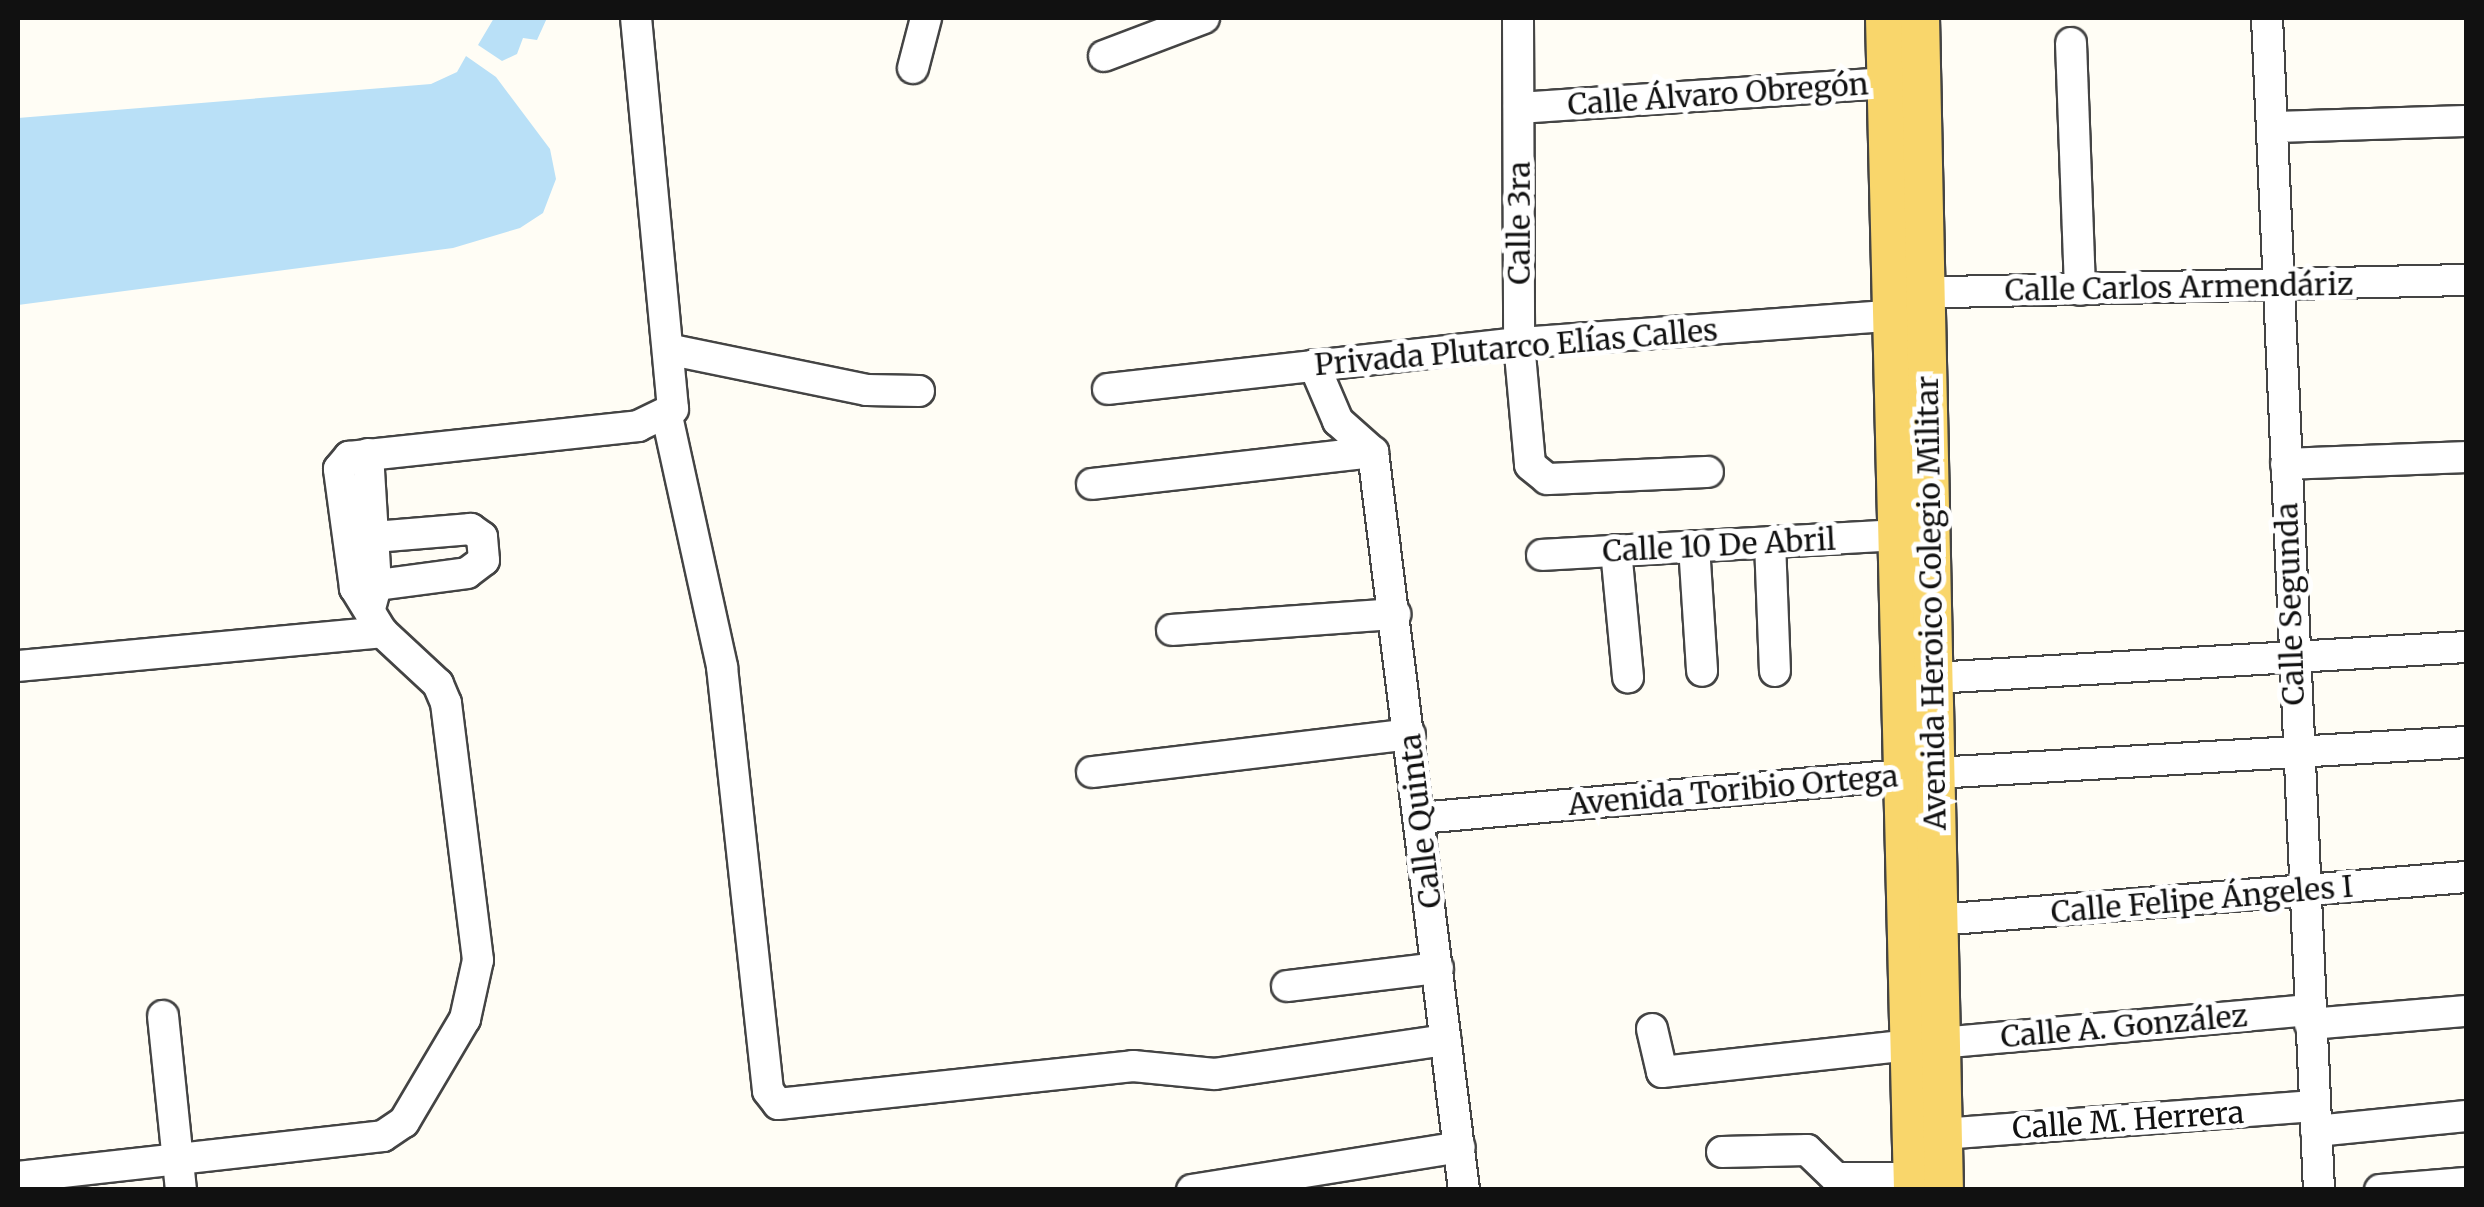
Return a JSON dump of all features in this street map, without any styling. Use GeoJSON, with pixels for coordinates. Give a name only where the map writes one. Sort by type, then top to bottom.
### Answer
{"type":"FeatureCollection","features":[{"type":"Feature","properties":{"kind":"main road","name":"Avenida Heroico Colegio Militar"},"geometry":{"type":"LineString","coordinates":[[1885,18],[1902,82],[1908,303],[1933,678],[1918,774],[1923,1186]]}},
{"type":"Feature","properties":{"kind":"main road","name":"Avenida Heroico Colegio Militar"},"geometry":{"type":"LineString","coordinates":[[1902,82],[1920,18]]}},
{"type":"Feature","properties":{"kind":"main road","name":"Avenida Heroico Colegio Militar"},"geometry":{"type":"LineString","coordinates":[[1908,303],[1897,536],[1918,774],[1938,920],[1924,1044],[1942,1134],[1923,1186]]}},
{"type":"Feature","properties":{"kind":"street"},"geometry":{"type":"LineString","coordinates":[[636,18],[672,350],[675,399],[667,416],[722,666],[768,1091],[778,1104],[1133,1066],[1215,1074],[1446,1040]]}},
{"type":"Feature","properties":{"kind":"street"},"geometry":{"type":"LineString","coordinates":[[913,68],[926,18]]}},
{"type":"Feature","properties":{"kind":"street"},"geometry":{"type":"LineString","coordinates":[[1104,56],[1204,18]]}},
{"type":"Feature","properties":{"kind":"street","name":"Calle 3ra"},"geometry":{"type":"LineString","coordinates":[[1518,18],[1519,343],[1530,465],[1547,478],[1708,472]]}},
{"type":"Feature","properties":{"kind":"street","name":"Calle Segunda"},"geometry":{"type":"LineString","coordinates":[[2268,30],[2281,287],[2295,751],[2320,1190]]}},
{"type":"Feature","properties":{"kind":"street"},"geometry":{"type":"LineString","coordinates":[[2072,44],[2080,290]]}},
{"type":"Feature","properties":{"kind":"street","name":"Calle Álvaro Obregón"},"geometry":{"type":"LineString","coordinates":[[1519,108],[1902,82]]}},
{"type":"Feature","properties":{"kind":"street"},"geometry":{"type":"LineString","coordinates":[[2275,127],[2466,122]]}},
{"type":"Feature","properties":{"kind":"street","name":"Calle Carlos Armendáriz"},"geometry":{"type":"LineString","coordinates":[[1908,303],[2080,290],[2466,280]]}},
{"type":"Feature","properties":{"kind":"street","name":"Privada Plutarco Elías Calles"},"geometry":{"type":"LineString","coordinates":[[1108,388],[1908,303]]}},
{"type":"Feature","properties":{"kind":"street"},"geometry":{"type":"LineString","coordinates":[[672,350],[867,390],[919,391]]}},
{"type":"Feature","properties":{"kind":"street"},"geometry":{"type":"LineString","coordinates":[[1314,366],[1338,421],[1373,452]]}},
{"type":"Feature","properties":{"kind":"street"},"geometry":{"type":"LineString","coordinates":[[18,1177],[179,1174],[368,1139],[395,1130],[472,1002],[478,960],[446,703],[438,684],[371,604],[366,550],[339,470],[342,460],[638,426],[667,416]]}},
{"type":"Feature","properties":{"kind":"street"},"geometry":{"type":"LineString","coordinates":[[1092,484],[1373,452]]}},
{"type":"Feature","properties":{"kind":"street","name":"Calle Quinta"},"geometry":{"type":"LineString","coordinates":[[1373,452],[1464,1190]]}},
{"type":"Feature","properties":{"kind":"street"},"geometry":{"type":"LineString","coordinates":[[2286,464],[2466,457]]}},
{"type":"Feature","properties":{"kind":"street"},"geometry":{"type":"LineString","coordinates":[[18,666],[371,604],[478,568],[484,552],[482,537],[471,529],[366,550]]}},
{"type":"Feature","properties":{"kind":"street","name":"Calle 10 De Abril"},"geometry":{"type":"LineString","coordinates":[[1542,555],[1897,536]]}},
{"type":"Feature","properties":{"kind":"street"},"geometry":{"type":"LineString","coordinates":[[1770,542],[1775,671]]}},
{"type":"Feature","properties":{"kind":"street"},"geometry":{"type":"LineString","coordinates":[[1694,546],[1702,671]]}},
{"type":"Feature","properties":{"kind":"street"},"geometry":{"type":"LineString","coordinates":[[1616,550],[1628,677]]}},
{"type":"Feature","properties":{"kind":"street"},"geometry":{"type":"LineString","coordinates":[[1172,630],[1395,614]]}},
{"type":"Feature","properties":{"kind":"street"},"geometry":{"type":"LineString","coordinates":[[1933,678],[2466,647]]}},
{"type":"Feature","properties":{"kind":"street"},"geometry":{"type":"LineString","coordinates":[[1092,772],[1410,734]]}},
{"type":"Feature","properties":{"kind":"street","name":"Avenida Toribio Ortega"},"geometry":{"type":"LineString","coordinates":[[1420,818],[1918,774],[2466,742]]}},
{"type":"Feature","properties":{"kind":"street","name":"Calle Felipe Ángeles I"},"geometry":{"type":"LineString","coordinates":[[1938,920],[2466,877]]}},
{"type":"Feature","properties":{"kind":"street"},"geometry":{"type":"LineString","coordinates":[[1287,986],[1438,968]]}},
{"type":"Feature","properties":{"kind":"street","name":"Calle A. González"},"geometry":{"type":"LineString","coordinates":[[1652,1029],[1662,1072],[1924,1044],[2309,1017],[2466,1011]]}},
{"type":"Feature","properties":{"kind":"street"},"geometry":{"type":"LineString","coordinates":[[164,1016],[179,1174]]}},
{"type":"Feature","properties":{"kind":"street","name":"Calle M. Herrera"},"geometry":{"type":"LineString","coordinates":[[1942,1134],[2315,1118],[2466,1116]]}},
{"type":"Feature","properties":{"kind":"street"},"geometry":{"type":"LineString","coordinates":[[1192,1190],[1460,1147]]}},
{"type":"Feature","properties":{"kind":"street"},"geometry":{"type":"LineString","coordinates":[[1722,1152],[1802,1149],[1836,1178],[1923,1186]]}},
{"type":"Feature","properties":{"kind":"street"},"geometry":{"type":"LineString","coordinates":[[2380,1190],[2466,1182]]}},
{"type":"Feature","properties":{"kind":"water"},"geometry":{"type":"Polygon","coordinates":[[[494,18],[547,18],[537,40],[523,38],[517,54],[502,61],[478,45],[494,18]]]}},
{"type":"Feature","properties":{"kind":"water"},"geometry":{"type":"Polygon","coordinates":[[[466,56],[496,77],[550,149],[556,179],[543,213],[520,228],[453,248],[18,305],[18,118],[431,84],[457,72],[466,56]]]}}]}
